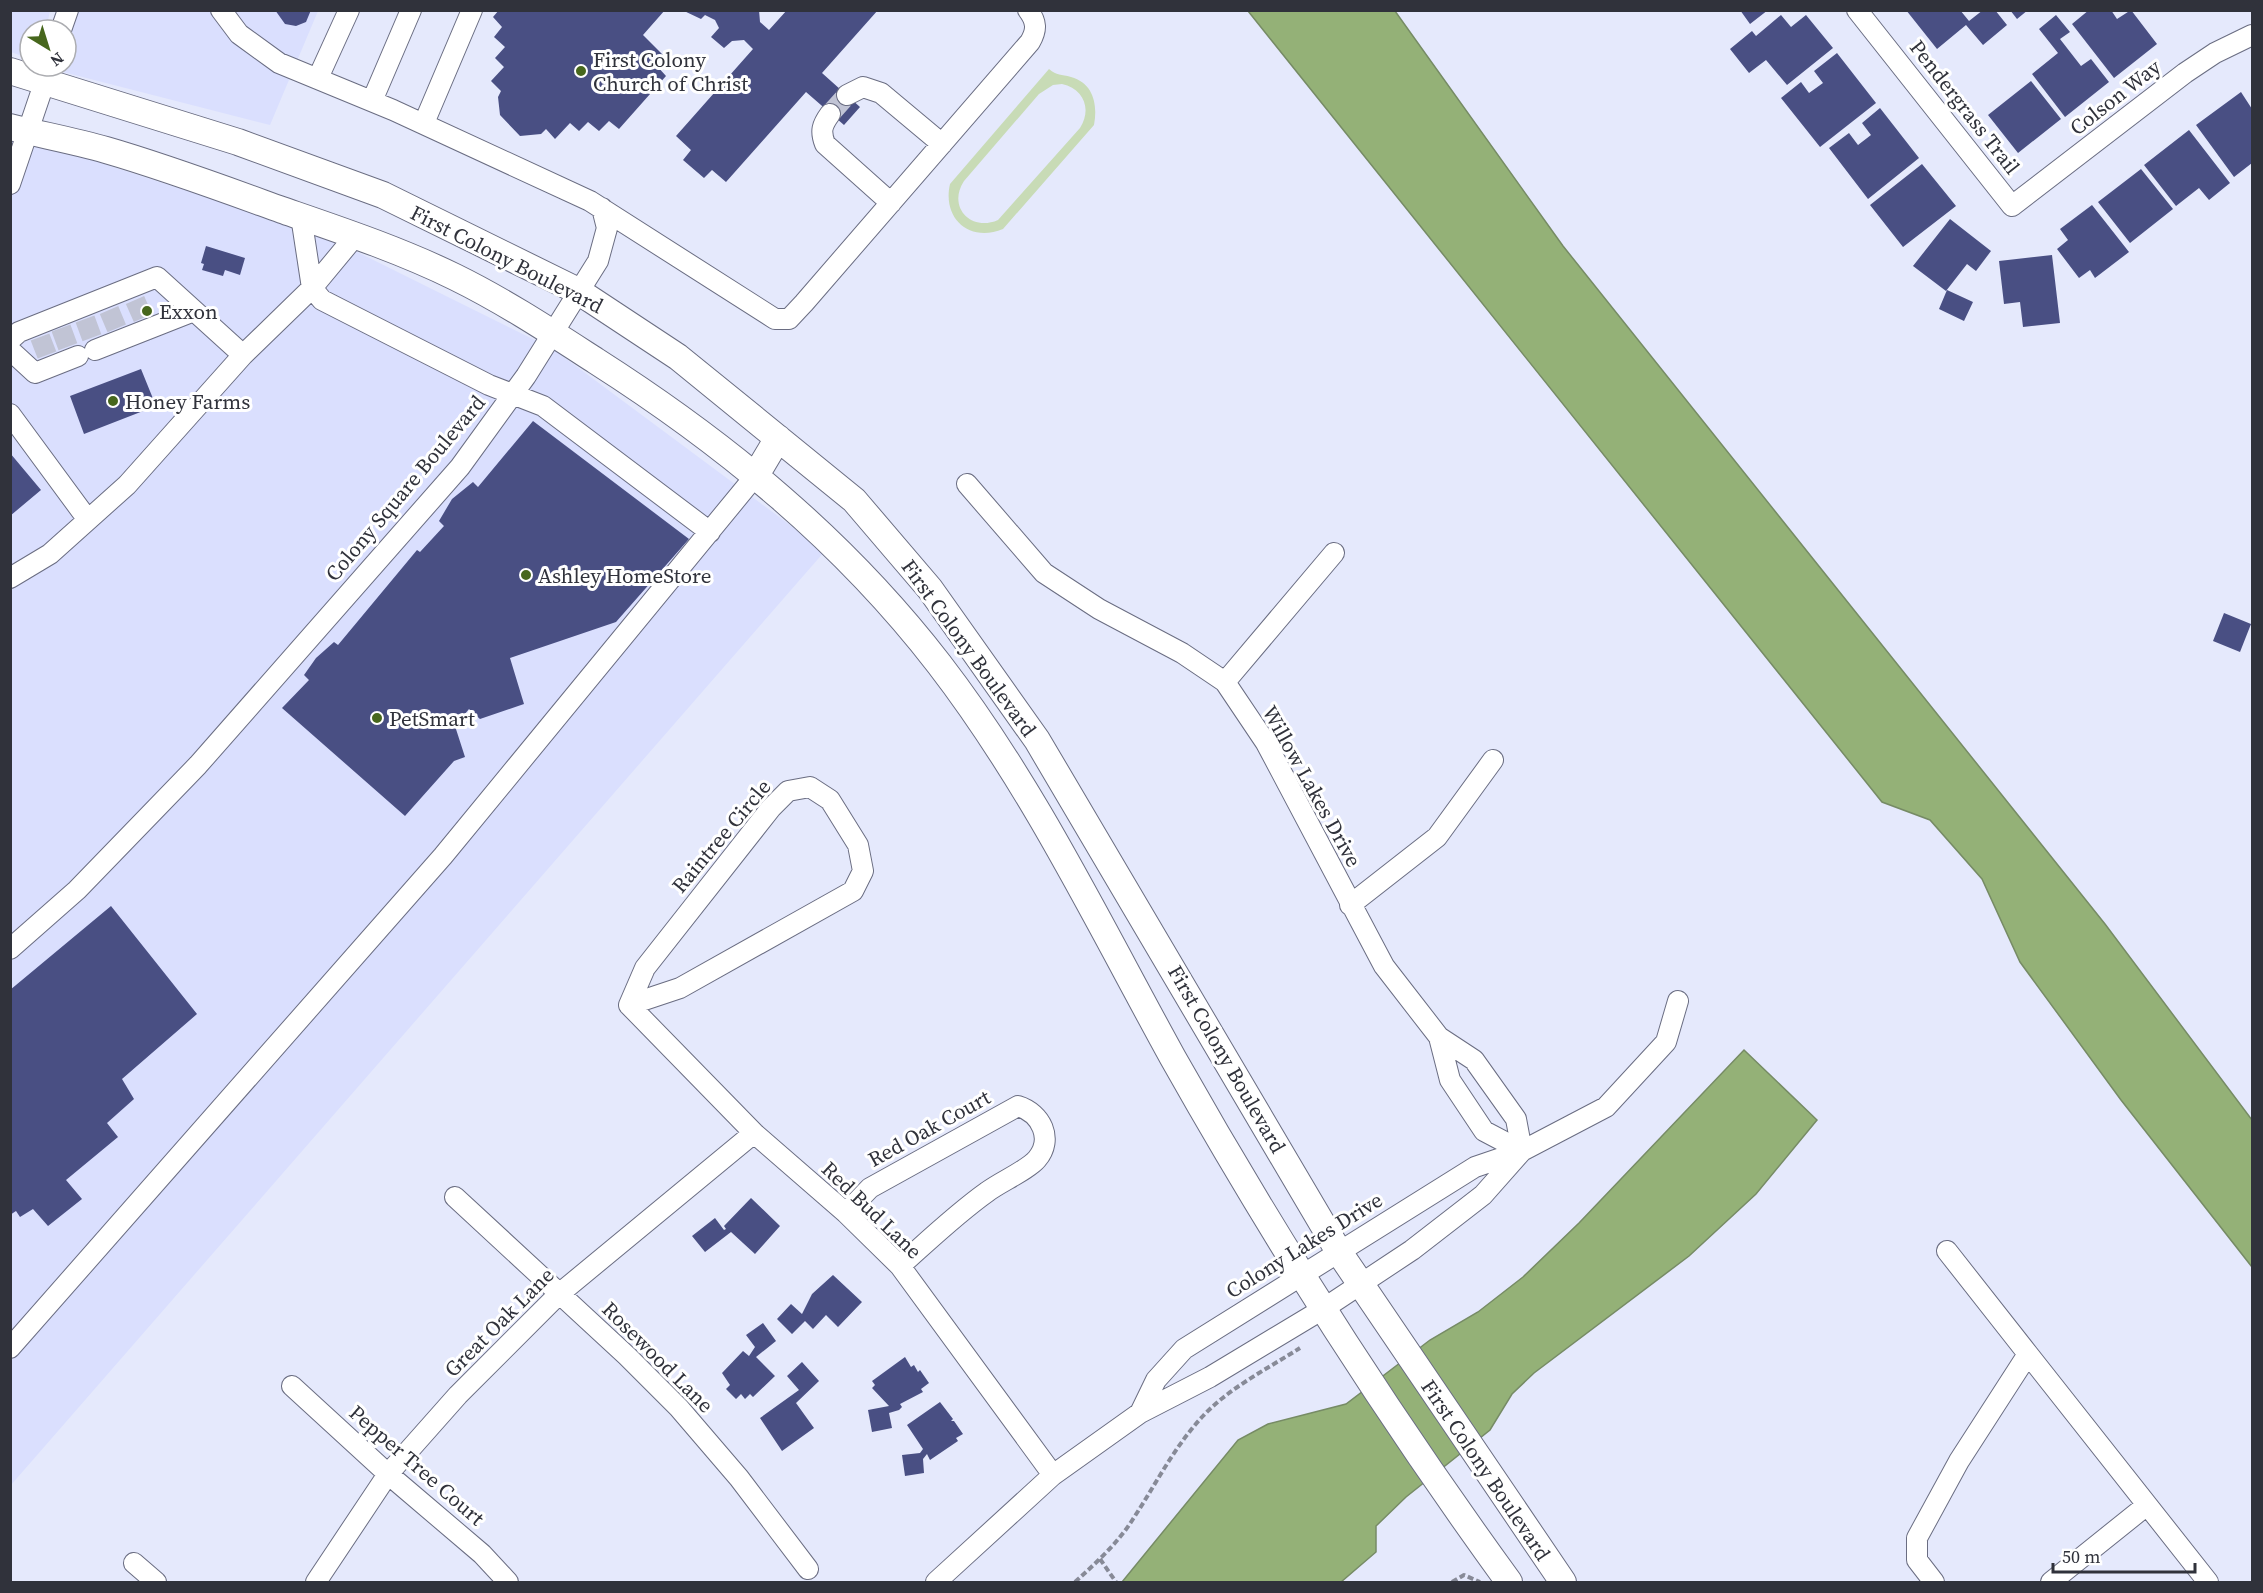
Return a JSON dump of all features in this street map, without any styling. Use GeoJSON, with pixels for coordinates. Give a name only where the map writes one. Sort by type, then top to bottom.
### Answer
{"type":"FeatureCollection","features":[{"type":"Feature","properties":{"kind":"main road","name":"First Colony Boulevard"},"geometry":{"type":"LineString","coordinates":[[62,78],[383,195],[578,291],[678,357],[854,500],[930,589],[1037,740],[1339,1252],[1563,1582]]}},
{"type":"Feature","properties":{"kind":"main road","name":"First Colony Boulevard"},"geometry":{"type":"LineString","coordinates":[[19,129],[108,150],[356,235],[455,278],[552,333],[651,396],[756,475],[791,505],[857,569],[952,681],[1029,794],[1211,1124],[1328,1318],[1448,1498],[1509,1582]]}},
{"type":"Feature","properties":{"kind":"main road"},"geometry":{"type":"LineString","coordinates":[[756,475],[778,438]]}},
{"type":"Feature","properties":{"kind":"main road"},"geometry":{"type":"LineString","coordinates":[[1116,951],[1151,930]]}},
{"type":"Feature","properties":{"kind":"street"},"geometry":{"type":"LineString","coordinates":[[221,10],[239,34],[279,63],[424,123],[602,208],[775,319],[789,318],[804,303],[1030,42],[1036,31],[1034,18],[1029,10]]}},
{"type":"Feature","properties":{"kind":"street"},"geometry":{"type":"LineString","coordinates":[[318,78],[349,10]]}},
{"type":"Feature","properties":{"kind":"street"},"geometry":{"type":"LineString","coordinates":[[372,100],[411,10]]}},
{"type":"Feature","properties":{"kind":"street"},"geometry":{"type":"LineString","coordinates":[[424,123],[472,10]]}},
{"type":"Feature","properties":{"kind":"street","name":"Pendergrass Trail"},"geometry":{"type":"LineString","coordinates":[[1857,10],[2012,206]]}},
{"type":"Feature","properties":{"kind":"street","name":"Colson Way"},"geometry":{"type":"LineString","coordinates":[[2012,206],[2185,73],[2215,53],[2253,35]]}},
{"type":"Feature","properties":{"kind":"street"},"geometry":{"type":"LineString","coordinates":[[10,184],[19,129],[45,78]]}},
{"type":"Feature","properties":{"kind":"street"},"geometry":{"type":"LineString","coordinates":[[847,95],[863,87],[881,93],[942,144]]}},
{"type":"Feature","properties":{"kind":"street"},"geometry":{"type":"LineString","coordinates":[[830,114],[823,123],[821,134],[825,144],[891,203]]}},
{"type":"Feature","properties":{"kind":"street","name":"Colony Square Boulevard"},"geometry":{"type":"LineString","coordinates":[[10,950],[77,890],[198,765],[460,467],[513,394],[604,248],[607,228],[602,208]]}},
{"type":"Feature","properties":{"kind":"street"},"geometry":{"type":"LineString","coordinates":[[301,216],[312,288],[322,300],[489,385],[543,406],[710,532]]}},
{"type":"Feature","properties":{"kind":"street"},"geometry":{"type":"LineString","coordinates":[[10,578],[50,554],[127,485],[243,355],[312,288],[356,235]]}},
{"type":"Feature","properties":{"kind":"street"},"geometry":{"type":"LineString","coordinates":[[10,340],[20,332],[38,331],[133,294],[157,277],[243,355]]}},
{"type":"Feature","properties":{"kind":"street"},"geometry":{"type":"LineString","coordinates":[[10,350],[35,373],[50,361],[84,350],[119,334],[194,311]]}},
{"type":"Feature","properties":{"kind":"street"},"geometry":{"type":"LineString","coordinates":[[10,414],[88,520]]}},
{"type":"Feature","properties":{"kind":"street"},"geometry":{"type":"LineString","coordinates":[[10,1348],[443,856],[756,475]]}},
{"type":"Feature","properties":{"kind":"street","name":"Willow Lakes Drive"},"geometry":{"type":"LineString","coordinates":[[967,484],[1044,573],[1099,609],[1182,653],[1225,682],[1266,743],[1384,966],[1439,1037],[1474,1060],[1516,1119],[1522,1151]]}},
{"type":"Feature","properties":{"kind":"street"},"geometry":{"type":"LineString","coordinates":[[1225,682],[1334,553]]}},
{"type":"Feature","properties":{"kind":"street"},"geometry":{"type":"LineString","coordinates":[[1350,904],[1437,837],[1493,760]]}},
{"type":"Feature","properties":{"kind":"street","name":"Raintree Circle"},"geometry":{"type":"LineString","coordinates":[[810,787],[830,800],[858,845],[864,871],[853,891],[680,988],[628,1005],[645,968],[771,807],[788,791],[810,787]]}},
{"type":"Feature","properties":{"kind":"street","name":"Colony Lakes Drive"},"geometry":{"type":"LineString","coordinates":[[1140,1413],[1156,1380],[1184,1349],[1475,1167],[1522,1151],[1606,1107],[1666,1042],[1678,1001]]}},
{"type":"Feature","properties":{"kind":"street","name":"Red Bud Lane"},"geometry":{"type":"LineString","coordinates":[[628,1005],[754,1133],[846,1213],[900,1266],[1053,1475]]}},
{"type":"Feature","properties":{"kind":"street","name":"Willow Lakes Drive"},"geometry":{"type":"LineString","coordinates":[[1439,1037],[1450,1080],[1484,1131],[1522,1151]]}},
{"type":"Feature","properties":{"kind":"street","name":"Red Oak Court"},"geometry":{"type":"LineString","coordinates":[[846,1213],[870,1188],[994,1117],[1018,1106],[1030,1110],[1038,1117],[1043,1128],[1044,1145],[1036,1160],[977,1199],[900,1266]]}},
{"type":"Feature","properties":{"kind":"street","name":"Great Oak Lane"},"geometry":{"type":"LineString","coordinates":[[316,1582],[388,1474],[458,1395],[559,1294],[754,1133]]}},
{"type":"Feature","properties":{"kind":"street","name":"Colony Lakes Drive"},"geometry":{"type":"LineString","coordinates":[[936,1582],[1053,1475],[1140,1413],[1328,1318],[1360,1285],[1412,1250],[1483,1195],[1522,1151]]}},
{"type":"Feature","properties":{"kind":"street","name":"Rosewood Lane"},"geometry":{"type":"LineString","coordinates":[[455,1197],[679,1408],[739,1478],[808,1569]]}},
{"type":"Feature","properties":{"kind":"street"},"geometry":{"type":"LineString","coordinates":[[1947,1251],[2208,1582]]}},
{"type":"Feature","properties":{"kind":"street"},"geometry":{"type":"LineString","coordinates":[[1934,1582],[1917,1560],[1917,1538],[1959,1461],[2028,1354]]}},
{"type":"Feature","properties":{"kind":"street","name":"Pepper Tree Court"},"geometry":{"type":"LineString","coordinates":[[292,1386],[388,1474],[482,1554],[508,1582]]}},
{"type":"Feature","properties":{"kind":"street"},"geometry":{"type":"LineString","coordinates":[[2050,1582],[2147,1505]]}},
{"type":"Feature","properties":{"kind":"street"},"geometry":{"type":"LineString","coordinates":[[134,1563],[156,1582]]}},
{"type":"Feature","properties":{"kind":"path"},"geometry":{"type":"LineString","coordinates":[[1075,1582],[1100,1560],[1132,1521],[1170,1457],[1204,1415],[1328,1318]]}},
{"type":"Feature","properties":{"kind":"path"},"geometry":{"type":"LineString","coordinates":[[1100,1560],[1116,1582]]}},
{"type":"Feature","properties":{"kind":"path"},"geometry":{"type":"LineString","coordinates":[[1452,1582],[1464,1575],[1480,1582]]}},
{"type":"Feature","properties":{"kind":"shaded area"},"geometry":{"type":"Polygon","coordinates":[[[11,10],[50,11],[49,18],[18,18],[18,55],[11,52],[11,10]]]}},
{"type":"Feature","properties":{"kind":"shaded area"},"geometry":{"type":"Polygon","coordinates":[[[74,11],[318,11],[270,125],[78,76],[78,18],[73,18],[74,11]]]}},
{"type":"Feature","properties":{"kind":"shaded area"},"geometry":{"type":"Polygon","coordinates":[[[1248,11],[1395,11],[1563,246],[2105,924],[2252,1120],[2252,1267],[2121,1100],[2020,962],[1982,879],[1930,820],[1882,802],[1248,11]]]}},
{"type":"Feature","properties":{"kind":"shaded area"},"geometry":{"type":"Polygon","coordinates":[[[1049,69],[1057,74],[1078,80],[1089,89],[1095,109],[1094,125],[1003,229],[991,233],[980,233],[961,225],[950,208],[950,184],[1049,69]],[[1062,84],[1053,85],[1039,94],[964,181],[958,200],[960,208],[971,220],[988,223],[998,220],[1080,128],[1084,121],[1084,101],[1076,90],[1062,84]]]}},
{"type":"Feature","properties":{"kind":"shaded area"},"geometry":{"type":"Polygon","coordinates":[[[11,134],[321,234],[553,349],[825,551],[11,1485],[11,134]]]}},
{"type":"Feature","properties":{"kind":"shaded area"},"geometry":{"type":"Polygon","coordinates":[[[1744,1050],[1817,1120],[1756,1194],[1689,1256],[1534,1373],[1512,1394],[1490,1430],[1406,1497],[1376,1526],[1376,1552],[1341,1582],[1122,1582],[1238,1440],[1268,1424],[1346,1404],[1430,1340],[1478,1312],[1523,1277],[1579,1223],[1744,1050]]]}},
{"type":"Feature","properties":{"kind":"building"},"geometry":{"type":"Polygon","coordinates":[[[275,10],[311,10],[306,22],[296,26],[285,24],[275,10]]]}},
{"type":"Feature","properties":{"kind":"building","name":"First Colony Church of Christ"},"geometry":{"type":"Polygon","coordinates":[[[499,10],[665,10],[643,35],[665,57],[657,66],[666,76],[619,129],[609,121],[599,131],[588,122],[579,131],[570,123],[555,139],[546,129],[541,134],[520,136],[500,115],[498,97],[501,91],[491,81],[504,67],[495,58],[505,47],[494,37],[502,27],[493,17],[499,10]]]}},
{"type":"Feature","properties":{"kind":"building","name":"First Colony Church of Christ"},"geometry":{"type":"Polygon","coordinates":[[[682,10],[759,10],[760,22],[769,30],[787,10],[878,10],[822,73],[860,107],[844,125],[806,92],[726,182],[712,170],[704,178],[683,160],[691,150],[676,136],[753,49],[744,40],[732,41],[724,48],[711,37],[719,28],[715,20],[705,15],[701,19],[682,10]]]}},
{"type":"Feature","properties":{"kind":"building"},"geometry":{"type":"Polygon","coordinates":[[[1740,10],[1768,10],[1750,24],[1740,10]]]}},
{"type":"Feature","properties":{"kind":"building"},"geometry":{"type":"Polygon","coordinates":[[[1906,10],[1960,10],[1969,21],[1983,10],[1995,10],[2007,25],[1983,45],[1966,25],[1937,49],[1906,10]]]}},
{"type":"Feature","properties":{"kind":"building"},"geometry":{"type":"Polygon","coordinates":[[[2010,10],[2028,10],[2017,19],[2010,10]]]}},
{"type":"Feature","properties":{"kind":"building"},"geometry":{"type":"Polygon","coordinates":[[[2089,10],[2111,10],[2117,19],[2131,10],[2157,44],[2114,78],[2072,24],[2089,10]]]}},
{"type":"Feature","properties":{"kind":"building"},"geometry":{"type":"Polygon","coordinates":[[[1781,15],[1791,27],[1806,15],[1833,48],[1787,85],[1766,60],[1749,73],[1730,49],[1752,31],[1756,36],[1781,15]]]}},
{"type":"Feature","properties":{"kind":"building"},"geometry":{"type":"Polygon","coordinates":[[[2056,15],[2070,32],[2060,39],[2081,66],[2091,59],[2109,82],[2065,117],[2032,74],[2058,53],[2039,29],[2056,15]]]}},
{"type":"Feature","properties":{"kind":"building"},"geometry":{"type":"Polygon","coordinates":[[[1837,53],[1876,103],[1820,147],[1781,98],[1801,82],[1809,93],[1823,83],[1814,71],[1837,53]]]}},
{"type":"Feature","properties":{"kind":"building"},"geometry":{"type":"Polygon","coordinates":[[[2031,81],[2061,119],[2018,153],[1988,115],[2031,81]]]}},
{"type":"Feature","properties":{"kind":"building"},"geometry":{"type":"Polygon","coordinates":[[[2241,92],[2252,109],[2252,163],[2234,177],[2196,125],[2241,92]]]}},
{"type":"Feature","properties":{"kind":"building"},"geometry":{"type":"Polygon","coordinates":[[[1880,108],[1919,158],[1868,199],[1829,148],[1849,133],[1858,145],[1871,135],[1862,123],[1880,108]]]}},
{"type":"Feature","properties":{"kind":"building"},"geometry":{"type":"Polygon","coordinates":[[[2189,130],[2230,183],[2209,200],[2199,188],[2176,206],[2144,165],[2189,130]]]}},
{"type":"Feature","properties":{"kind":"building"},"geometry":{"type":"Polygon","coordinates":[[[1922,164],[1956,206],[1903,247],[1870,205],[1922,164]]]}},
{"type":"Feature","properties":{"kind":"building"},"geometry":{"type":"Polygon","coordinates":[[[2141,169],[2173,209],[2130,243],[2098,202],[2141,169]]]}},
{"type":"Feature","properties":{"kind":"building"},"geometry":{"type":"Polygon","coordinates":[[[2092,205],[2129,252],[2095,278],[2090,270],[2079,278],[2057,249],[2068,240],[2060,229],[2092,205]]]}},
{"type":"Feature","properties":{"kind":"building"},"geometry":{"type":"Polygon","coordinates":[[[1950,219],[1991,251],[1976,271],[1967,264],[1946,291],[1913,266],[1950,219]]]}},
{"type":"Feature","properties":{"kind":"building"},"geometry":{"type":"Polygon","coordinates":[[[206,246],[245,258],[240,275],[225,270],[223,276],[202,270],[204,264],[201,263],[206,246]]]}},
{"type":"Feature","properties":{"kind":"building"},"geometry":{"type":"Polygon","coordinates":[[[2052,255],[2060,323],[2023,327],[2020,302],[2004,304],[1999,261],[2052,255]]]}},
{"type":"Feature","properties":{"kind":"building"},"geometry":{"type":"Polygon","coordinates":[[[1947,290],[1973,302],[1964,321],[1939,309],[1947,290]]]}},
{"type":"Feature","properties":{"kind":"building","name":"Honey Farms"},"geometry":{"type":"Polygon","coordinates":[[[141,369],[156,406],[84,434],[70,396],[141,369]]]}},
{"type":"Feature","properties":{"kind":"building","name":"Ashley HomeStore"},"geometry":{"type":"Polygon","coordinates":[[[533,421],[689,539],[616,622],[510,658],[524,704],[480,719],[469,709],[455,726],[465,757],[454,761],[405,816],[282,708],[309,680],[304,675],[316,658],[334,642],[338,645],[417,550],[420,552],[444,526],[439,521],[452,499],[473,482],[478,487],[533,421]]]}},
{"type":"Feature","properties":{"kind":"building"},"geometry":{"type":"Polygon","coordinates":[[[10,453],[41,490],[10,516],[10,453]]]}},
{"type":"Feature","properties":{"kind":"building"},"geometry":{"type":"Polygon","coordinates":[[[2224,613],[2251,624],[2240,652],[2213,641],[2224,613]]]}},
{"type":"Feature","properties":{"kind":"building"},"geometry":{"type":"Polygon","coordinates":[[[111,906],[197,1014],[122,1079],[134,1099],[107,1123],[118,1137],[66,1180],[82,1199],[48,1226],[33,1209],[20,1217],[16,1211],[10,1215],[10,990],[111,906]]]}},
{"type":"Feature","properties":{"kind":"building"},"geometry":{"type":"Polygon","coordinates":[[[751,1198],[780,1226],[755,1254],[731,1232],[705,1252],[692,1236],[715,1218],[724,1230],[726,1229],[724,1226],[751,1198]]]}},
{"type":"Feature","properties":{"kind":"building"},"geometry":{"type":"Polygon","coordinates":[[[833,1275],[862,1302],[838,1327],[826,1315],[813,1329],[805,1321],[792,1334],[777,1319],[791,1304],[802,1314],[812,1294],[833,1275]]]}},
{"type":"Feature","properties":{"kind":"building"},"geometry":{"type":"Polygon","coordinates":[[[763,1323],[776,1341],[756,1357],[775,1376],[753,1397],[750,1394],[745,1399],[741,1394],[736,1399],[726,1389],[730,1385],[722,1373],[743,1351],[749,1356],[755,1347],[746,1335],[763,1323]]]}},
{"type":"Feature","properties":{"kind":"building"},"geometry":{"type":"Polygon","coordinates":[[[905,1357],[911,1367],[914,1365],[918,1372],[920,1370],[929,1383],[921,1389],[923,1392],[900,1404],[902,1407],[899,1410],[889,1413],[892,1428],[872,1432],[868,1410],[889,1406],[872,1388],[875,1385],[872,1381],[905,1357]]]}},
{"type":"Feature","properties":{"kind":"building"},"geometry":{"type":"Polygon","coordinates":[[[802,1362],[819,1381],[796,1403],[814,1428],[782,1451],[760,1418],[799,1390],[787,1376],[802,1362]]]}},
{"type":"Feature","properties":{"kind":"building"},"geometry":{"type":"Polygon","coordinates":[[[940,1402],[953,1419],[951,1421],[954,1421],[963,1434],[956,1438],[958,1441],[930,1460],[927,1454],[923,1459],[924,1473],[905,1476],[902,1455],[920,1453],[923,1449],[907,1425],[940,1402]]]}},
{"type":"Feature","properties":{"kind":"tunnel"},"geometry":{"type":"LineString","coordinates":[[830,114],[847,95]]}},
{"type":"Feature","properties":{"kind":"tunnel"},"geometry":{"type":"LineString","coordinates":[[135,300],[143,318]]}},
{"type":"Feature","properties":{"kind":"tunnel"},"geometry":{"type":"LineString","coordinates":[[109,310],[117,329]]}},
{"type":"Feature","properties":{"kind":"tunnel"},"geometry":{"type":"LineString","coordinates":[[85,319],[92,338]]}},
{"type":"Feature","properties":{"kind":"tunnel"},"geometry":{"type":"LineString","coordinates":[[61,328],[68,347]]}},
{"type":"Feature","properties":{"kind":"tunnel"},"geometry":{"type":"LineString","coordinates":[[40,337],[47,355]]}},
{"type":"Feature","properties":{"kind":"place","name":"First Colony Church of Christ"},"geometry":{"type":"Point","coordinates":[581,71]}},
{"type":"Feature","properties":{"kind":"place","name":"Exxon"},"geometry":{"type":"Point","coordinates":[147,311]}},
{"type":"Feature","properties":{"kind":"place","name":"Honey Farms"},"geometry":{"type":"Point","coordinates":[113,401]}},
{"type":"Feature","properties":{"kind":"place","name":"Ashley HomeStore"},"geometry":{"type":"Point","coordinates":[526,575]}},
{"type":"Feature","properties":{"kind":"place","name":"PetSmart"},"geometry":{"type":"Point","coordinates":[377,718]}}]}
